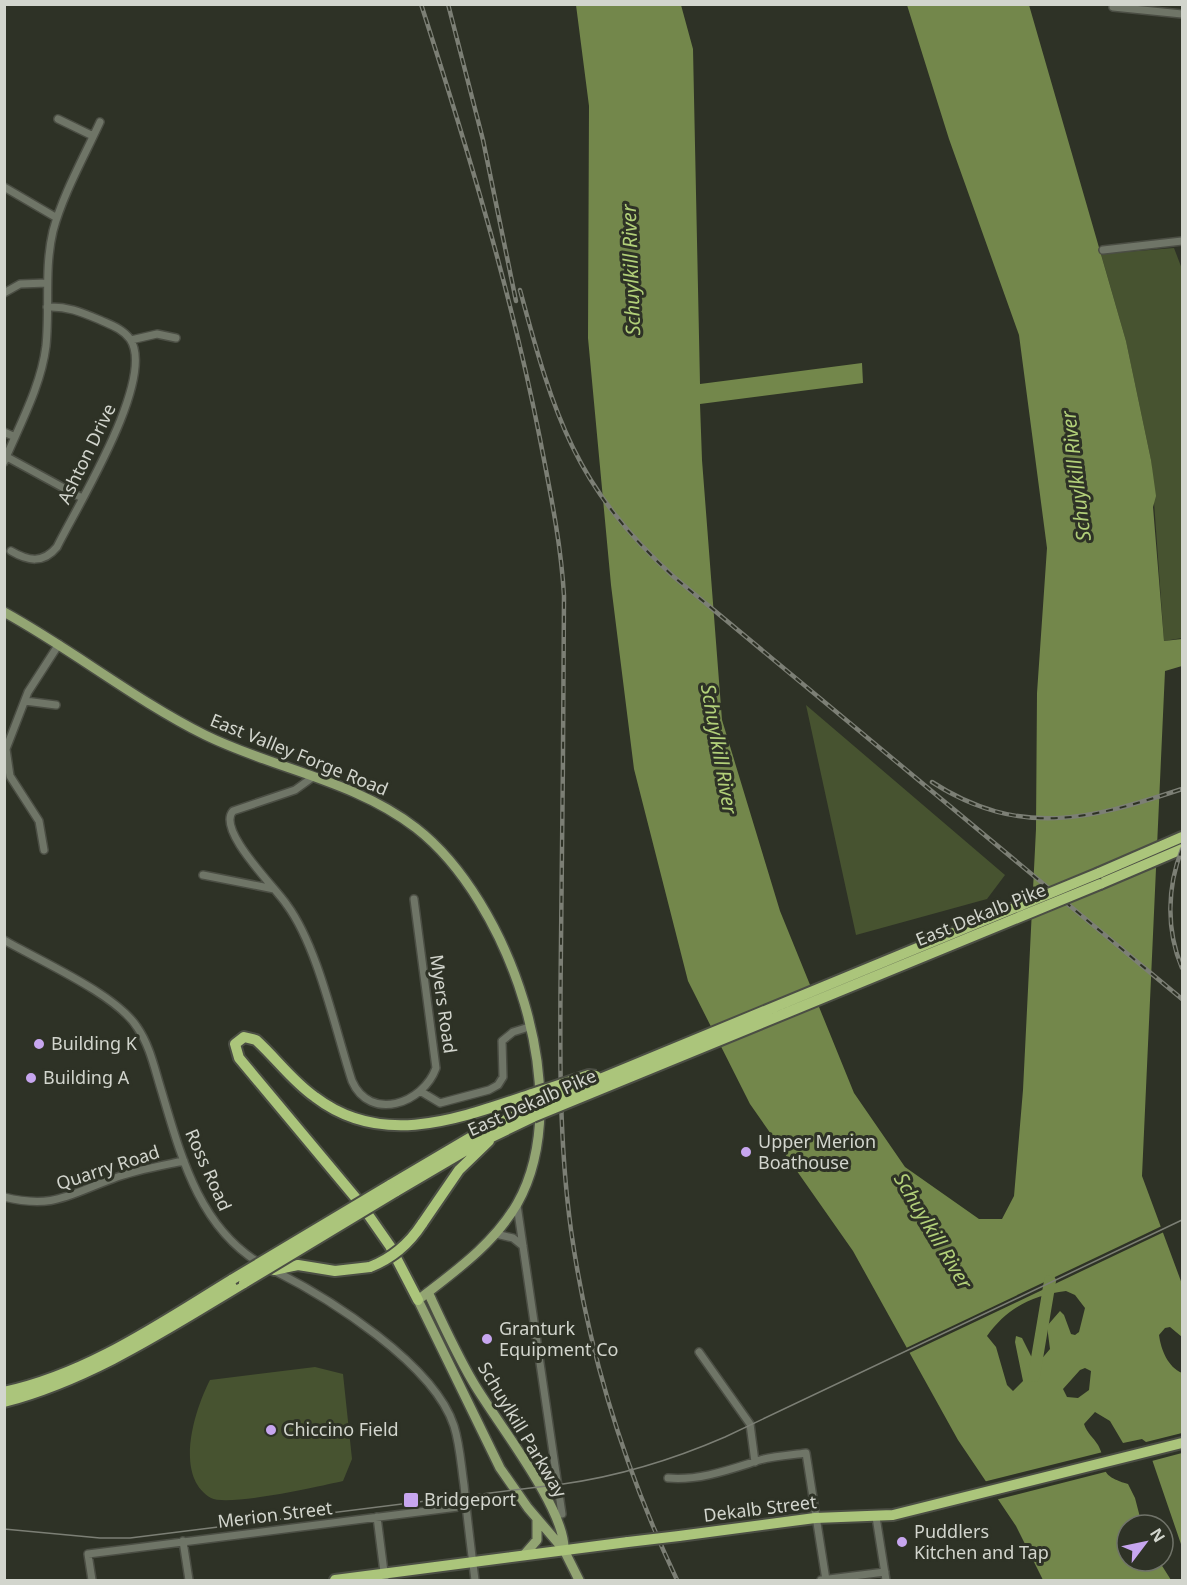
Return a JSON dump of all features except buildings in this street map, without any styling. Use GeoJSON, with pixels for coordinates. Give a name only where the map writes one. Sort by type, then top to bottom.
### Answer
{"type":"FeatureCollection","features":[{"type":"Feature","properties":{"kind":"highway"},"geometry":{"type":"LineString","coordinates":[[1099,879],[1182,837]]}},
{"type":"Feature","properties":{"kind":"highway"},"geometry":{"type":"LineString","coordinates":[[1099,879],[1182,849]]}},
{"type":"Feature","properties":{"kind":"highway","name":"East Dekalb Pike"},"geometry":{"type":"LineString","coordinates":[[4,1392],[54,1377],[102,1356],[393,1189],[492,1137],[532,1112],[602,1078],[1099,879]]}},
{"type":"Feature","properties":{"kind":"highway","name":"East Dekalb Pike"},"geometry":{"type":"LineString","coordinates":[[4,1402],[56,1386],[108,1364],[244,1283],[473,1136],[1099,879]]}},
{"type":"Feature","properties":{"kind":"highway"},"geometry":{"type":"LineString","coordinates":[[418,1300],[371,1217],[238,1058],[235,1044],[244,1037],[252,1038],[315,1097],[340,1113],[376,1124],[417,1126],[437,1124],[589,1075],[602,1078]]}},
{"type":"Feature","properties":{"kind":"highway"},"geometry":{"type":"LineString","coordinates":[[274,1270],[293,1265],[335,1271],[370,1267],[388,1258],[404,1247],[453,1177],[486,1147],[492,1137]]}},
{"type":"Feature","properties":{"kind":"highway","name":"Dekalb Street"},"geometry":{"type":"LineString","coordinates":[[335,1581],[385,1577],[524,1555],[815,1518],[876,1517],[943,1503],[1182,1443]]}},
{"type":"Feature","properties":{"kind":"main road","name":"East Valley Forge Road"},"geometry":{"type":"LineString","coordinates":[[4,612],[175,718],[221,742],[363,796],[390,810],[425,835],[448,858],[474,892],[497,934],[514,977],[529,1027],[539,1090],[539,1132],[531,1170],[517,1205],[496,1234],[470,1259],[418,1300]]}},
{"type":"Feature","properties":{"kind":"main road","name":"Schuylkill Parkway"},"geometry":{"type":"LineString","coordinates":[[428,1292],[474,1383],[542,1490],[565,1540],[564,1550]]}},
{"type":"Feature","properties":{"kind":"main road","name":"Schuylkill Parkway"},"geometry":{"type":"LineString","coordinates":[[418,1300],[491,1453],[510,1485],[564,1550]]}},
{"type":"Feature","properties":{"kind":"main road"},"geometry":{"type":"LineString","coordinates":[[524,1555],[537,1540],[537,1520]]}},
{"type":"Feature","properties":{"kind":"main road"},"geometry":{"type":"LineString","coordinates":[[564,1550],[579,1581]]}},
{"type":"Feature","properties":{"kind":"street"},"geometry":{"type":"LineString","coordinates":[[1114,6],[1182,14]]}},
{"type":"Feature","properties":{"kind":"street"},"geometry":{"type":"LineString","coordinates":[[57,119],[93,136]]}},
{"type":"Feature","properties":{"kind":"street"},"geometry":{"type":"LineString","coordinates":[[82,498],[6,459],[44,359],[48,259],[57,218],[100,122]]}},
{"type":"Feature","properties":{"kind":"street"},"geometry":{"type":"LineString","coordinates":[[4,187],[57,218]]}},
{"type":"Feature","properties":{"kind":"street"},"geometry":{"type":"LineString","coordinates":[[1103,250],[1182,241]]}},
{"type":"Feature","properties":{"kind":"street"},"geometry":{"type":"LineString","coordinates":[[4,293],[20,284],[47,283]]}},
{"type":"Feature","properties":{"kind":"street"},"geometry":{"type":"LineString","coordinates":[[47,307],[75,309],[116,327],[131,340],[157,334],[176,338]]}},
{"type":"Feature","properties":{"kind":"street","name":"Ashton Drive"},"geometry":{"type":"LineString","coordinates":[[10,551],[36,561],[51,554],[118,428],[130,398],[135,366],[131,340]]}},
{"type":"Feature","properties":{"kind":"street"},"geometry":{"type":"LineString","coordinates":[[4,432],[15,437]]}},
{"type":"Feature","properties":{"kind":"street"},"geometry":{"type":"LineString","coordinates":[[44,850],[39,821],[9,773],[5,755],[6,738],[59,644]]}},
{"type":"Feature","properties":{"kind":"street"},"geometry":{"type":"LineString","coordinates":[[25,701],[56,705]]}},
{"type":"Feature","properties":{"kind":"street"},"geometry":{"type":"LineString","coordinates":[[313,777],[300,788],[237,809],[229,817],[229,826],[239,844],[293,914],[307,941],[356,1090],[368,1102],[388,1105],[400,1103],[420,1091],[440,1102],[494,1088],[501,1081],[504,1073],[502,1041],[513,1032],[529,1027]]}},
{"type":"Feature","properties":{"kind":"street"},"geometry":{"type":"LineString","coordinates":[[203,875],[275,890]]}},
{"type":"Feature","properties":{"kind":"street","name":"Myers Road"},"geometry":{"type":"LineString","coordinates":[[414,899],[436,1059],[433,1076],[420,1091]]}},
{"type":"Feature","properties":{"kind":"street","name":"Ross Road"},"geometry":{"type":"LineString","coordinates":[[4,940],[104,998],[128,1015],[141,1033],[151,1054],[184,1161],[201,1201],[214,1223],[248,1255],[345,1311],[400,1356],[444,1406],[454,1424],[459,1447],[475,1581]]}},
{"type":"Feature","properties":{"kind":"street","name":"Quarry Road"},"geometry":{"type":"LineString","coordinates":[[4,1197],[33,1202],[57,1201],[120,1176],[184,1161]]}},
{"type":"Feature","properties":{"kind":"street"},"geometry":{"type":"LineString","coordinates":[[517,1205],[557,1494],[562,1514]]}},
{"type":"Feature","properties":{"kind":"street"},"geometry":{"type":"LineString","coordinates":[[496,1234],[513,1238],[523,1246]]}},
{"type":"Feature","properties":{"kind":"street"},"geometry":{"type":"LineString","coordinates":[[699,1352],[750,1424],[755,1462]]}},
{"type":"Feature","properties":{"kind":"street"},"geometry":{"type":"LineString","coordinates":[[668,1478],[718,1473],[755,1462],[806,1452],[824,1580],[885,1572]]}},
{"type":"Feature","properties":{"kind":"street","name":"Merion Street"},"geometry":{"type":"LineString","coordinates":[[92,1581],[88,1554],[466,1506]]}},
{"type":"Feature","properties":{"kind":"street"},"geometry":{"type":"LineString","coordinates":[[377,1517],[385,1577]]}},
{"type":"Feature","properties":{"kind":"street"},"geometry":{"type":"LineString","coordinates":[[876,1517],[886,1581]]}},
{"type":"Feature","properties":{"kind":"street"},"geometry":{"type":"LineString","coordinates":[[183,1541],[189,1581]]}},
{"type":"Feature","properties":{"kind":"shaded area"},"geometry":{"type":"Polygon","coordinates":[[[1174,248],[1182,269],[1182,638],[1164,641],[1151,460],[1126,341],[1101,254],[1174,248]]]}},
{"type":"Feature","properties":{"kind":"shaded area"},"geometry":{"type":"Polygon","coordinates":[[[806,705],[1005,875],[987,899],[856,935],[806,705]]]}},
{"type":"Feature","properties":{"kind":"shaded area","name":"Chiccino Field"},"geometry":{"type":"Polygon","coordinates":[[[315,1367],[343,1374],[352,1459],[343,1481],[236,1500],[211,1498],[199,1488],[190,1459],[191,1442],[198,1408],[210,1380],[315,1367]]]}},
{"type":"Feature","properties":{"kind":"water"},"geometry":{"type":"Polygon","coordinates":[[[576,5],[681,5],[693,49],[700,384],[862,363],[863,383],[700,404],[702,460],[722,720],[780,911],[854,1093],[905,1167],[979,1219],[1002,1219],[1014,1196],[1023,1090],[1036,829],[1037,693],[1047,548],[1019,335],[949,139],[907,5],[1029,5],[1126,341],[1151,460],[1156,496],[1153,507],[1164,641],[1182,639],[1182,666],[1165,671],[1142,1176],[1182,1284],[1182,1337],[1170,1327],[1165,1328],[1159,1335],[1166,1357],[1173,1367],[1182,1373],[1182,1547],[1175,1527],[1175,1513],[1170,1513],[1146,1442],[1142,1439],[1123,1443],[1110,1421],[1095,1412],[1084,1424],[1098,1445],[1107,1473],[1128,1484],[1139,1513],[1115,1513],[1115,1573],[1167,1573],[1171,1580],[1043,1580],[1016,1526],[958,1440],[853,1251],[750,1104],[688,981],[634,769],[611,585],[588,338],[589,106],[576,5]],[[1066,1291],[1054,1293],[1022,1304],[1003,1318],[987,1336],[996,1347],[1007,1385],[1013,1391],[1023,1381],[1015,1342],[1016,1336],[1022,1338],[1031,1356],[1039,1362],[1050,1349],[1047,1326],[1060,1311],[1064,1315],[1071,1334],[1075,1335],[1079,1332],[1085,1308],[1075,1295],[1066,1291]],[[1085,1368],[1080,1370],[1063,1389],[1067,1397],[1078,1398],[1089,1390],[1091,1371],[1085,1368]]]}},
{"type":"Feature","properties":{"kind":"pier"},"geometry":{"type":"Polygon","coordinates":[[[1164,1225],[1166,1231],[907,1354],[904,1349],[1164,1225]]]}},
{"type":"Feature","properties":{"kind":"pier"},"geometry":{"type":"Polygon","coordinates":[[[1182,1433],[1182,1453],[1148,1462],[1142,1443],[1182,1433]]]}},
{"type":"Feature","properties":{"kind":"pier"},"geometry":{"type":"Polygon","coordinates":[[[1103,1452],[1109,1471],[995,1500],[983,1482],[1103,1452]]]}},
{"type":"Feature","properties":{"kind":"waterway","name":"Schuylkill River"},"geometry":{"type":"LineString","coordinates":[[1034,1376],[1050,1281]]}},
{"type":"Feature","properties":{"kind":"tram line"},"geometry":{"type":"LineString","coordinates":[[4,1529],[100,1538],[130,1538],[563,1484],[625,1472],[665,1460],[725,1437],[1182,1220]]}},
{"type":"Feature","properties":{"kind":"railway"},"geometry":{"type":"LineString","coordinates":[[421,4],[455,111],[502,274],[540,439],[555,517],[564,596],[560,1051],[564,1159],[571,1230],[587,1320],[611,1409],[641,1496],[677,1580]]}},
{"type":"Feature","properties":{"kind":"railway"},"geometry":{"type":"LineString","coordinates":[[448,4],[483,140],[516,301]]}},
{"type":"Feature","properties":{"kind":"railway"},"geometry":{"type":"LineString","coordinates":[[520,290],[544,375],[573,447],[591,480],[613,512],[640,544],[674,577],[1182,999]]}},
{"type":"Feature","properties":{"kind":"railway"},"geometry":{"type":"LineString","coordinates":[[932,782],[964,800],[995,811],[1026,817],[1056,818],[1117,809],[1182,789]]}},
{"type":"Feature","properties":{"kind":"railway"},"geometry":{"type":"LineString","coordinates":[[1182,849],[1173,878],[1170,908],[1173,939],[1182,968]]}},
{"type":"Feature","properties":{"kind":"place","name":"Building K"},"geometry":{"type":"Point","coordinates":[39,1044]}},
{"type":"Feature","properties":{"kind":"place","name":"Building A"},"geometry":{"type":"Point","coordinates":[31,1078]}},
{"type":"Feature","properties":{"kind":"place","name":"Upper Merion Boathouse"},"geometry":{"type":"Point","coordinates":[746,1152]}},
{"type":"Feature","properties":{"kind":"place","name":"Granturk Equipment Co"},"geometry":{"type":"Point","coordinates":[487,1339]}},
{"type":"Feature","properties":{"kind":"place","name":"Chiccino Field"},"geometry":{"type":"Point","coordinates":[271,1430]}},
{"type":"Feature","properties":{"kind":"place","name":"Bridgeport"},"geometry":{"type":"Point","coordinates":[411,1500]}},
{"type":"Feature","properties":{"kind":"place","name":"Puddlers Kitchen and Tap"},"geometry":{"type":"Point","coordinates":[902,1542]}}]}
